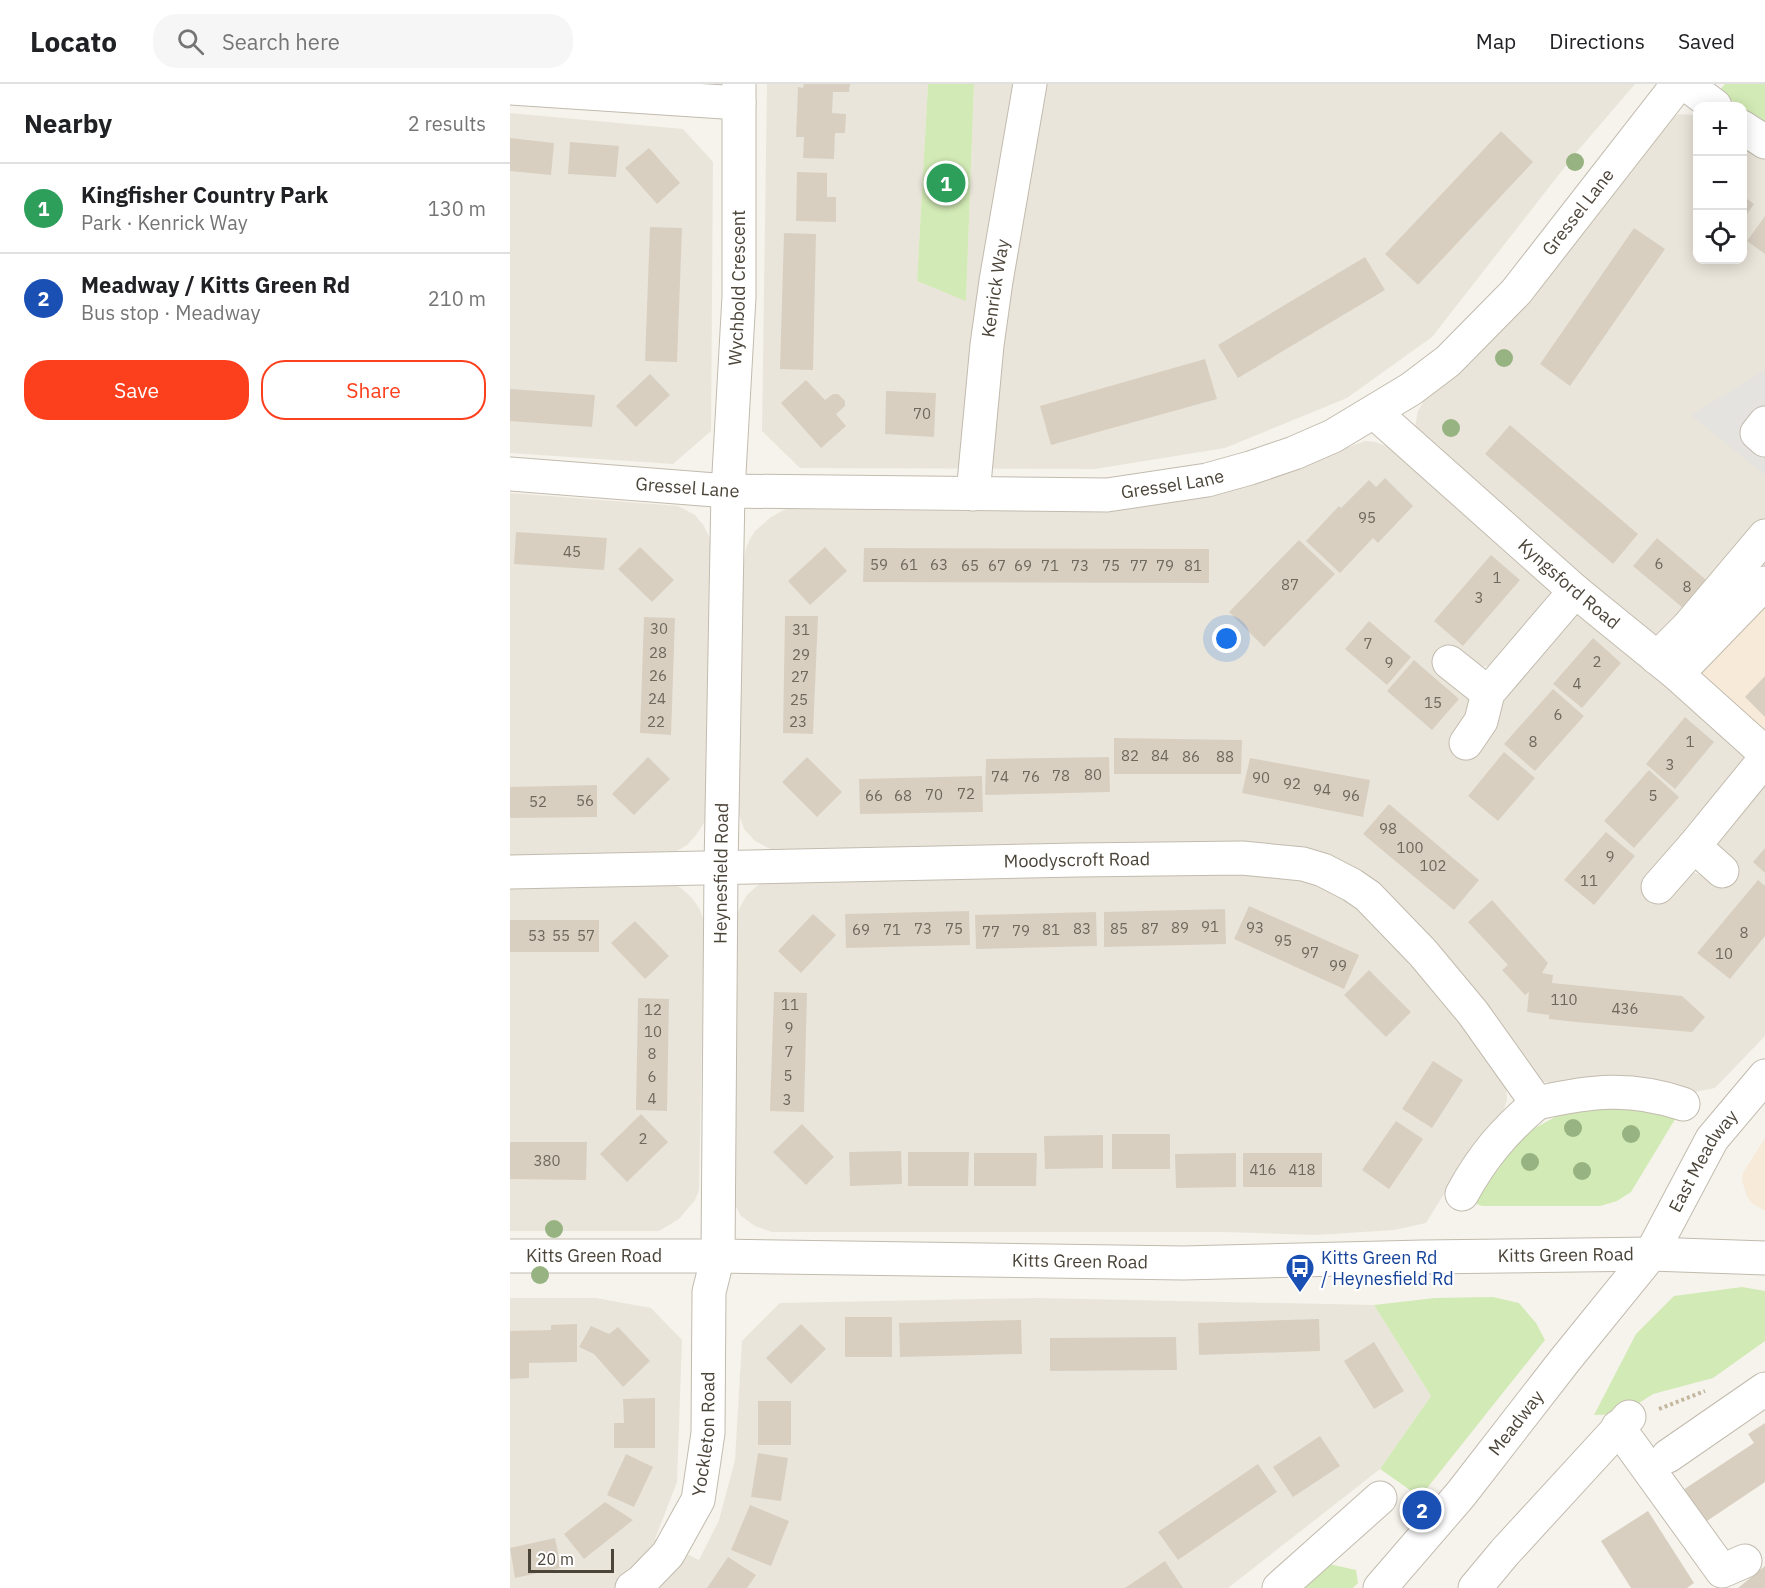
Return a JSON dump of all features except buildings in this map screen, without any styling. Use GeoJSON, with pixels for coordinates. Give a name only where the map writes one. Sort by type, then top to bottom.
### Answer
{"type":"FeatureCollection","features":[{"type":"Feature","properties":{"kind":"street","name":"Kenrick Way"},"geometry":{"type":"LineString","coordinates":[[973,494],[993,302],[1030,84]]}},
{"type":"Feature","properties":{"kind":"street","name":"Gressel Lane"},"geometry":{"type":"LineString","coordinates":[[510,474],[728,491],[1107,495],[1207,480],[1294,453],[1333,436],[1374,412],[1411,389],[1448,360],[1516,292],[1678,84]]}},
{"type":"Feature","properties":{"kind":"street"},"geometry":{"type":"LineString","coordinates":[[1686,84],[1710,102]]}},
{"type":"Feature","properties":{"kind":"street"},"geometry":{"type":"LineString","coordinates":[[510,88],[739,93]]}},
{"type":"Feature","properties":{"kind":"street","name":"Wychbold Crescent"},"geometry":{"type":"LineString","coordinates":[[728,491],[739,297],[739,93]]}},
{"type":"Feature","properties":{"kind":"street"},"geometry":{"type":"LineString","coordinates":[[1747,130],[1765,142]]}},
{"type":"Feature","properties":{"kind":"street","name":"Kyngsford Road"},"geometry":{"type":"LineString","coordinates":[[1374,412],[1575,591],[1667,666],[1765,753]]}},
{"type":"Feature","properties":{"kind":"street"},"geometry":{"type":"LineString","coordinates":[[1765,423],[1757,433],[1765,440]]}},
{"type":"Feature","properties":{"kind":"street","name":"Heynesfield Road"},"geometry":{"type":"LineString","coordinates":[[717,1256],[720,867],[728,491]]}},
{"type":"Feature","properties":{"kind":"street"},"geometry":{"type":"LineString","coordinates":[[1667,666],[1689,626],[1765,536]]}},
{"type":"Feature","properties":{"kind":"street"},"geometry":{"type":"LineString","coordinates":[[1667,666],[1765,583]]}},
{"type":"Feature","properties":{"kind":"street"},"geometry":{"type":"LineString","coordinates":[[1466,743],[1481,721],[1488,693],[1575,591]]}},
{"type":"Feature","properties":{"kind":"street"},"geometry":{"type":"LineString","coordinates":[[1449,662],[1488,693]]}},
{"type":"Feature","properties":{"kind":"street"},"geometry":{"type":"LineString","coordinates":[[1658,886],[1765,759]]}},
{"type":"Feature","properties":{"kind":"street"},"geometry":{"type":"LineString","coordinates":[[1694,846],[1722,871]]}},
{"type":"Feature","properties":{"kind":"street","name":"Moodyscroft Road"},"geometry":{"type":"LineString","coordinates":[[510,872],[1242,858],[1303,864],[1323,870],[1368,896],[1423,953],[1473,1013],[1537,1103]]}},
{"type":"Feature","properties":{"kind":"street","name":"East Meadway"},"geometry":{"type":"LineString","coordinates":[[1651,1254],[1712,1139],[1765,1076]]}},
{"type":"Feature","properties":{"kind":"street"},"geometry":{"type":"LineString","coordinates":[[1462,1194],[1474,1171],[1499,1137],[1537,1103],[1604,1091],[1657,1095],[1683,1104]]}},
{"type":"Feature","properties":{"kind":"street","name":"Kitts Green Road"},"geometry":{"type":"LineString","coordinates":[[510,1256],[717,1256],[1183,1263],[1651,1254],[1765,1258]]}},
{"type":"Feature","properties":{"kind":"street","name":"Meadway"},"geometry":{"type":"LineString","coordinates":[[1380,1588],[1461,1494],[1564,1360],[1651,1254]]}},
{"type":"Feature","properties":{"kind":"street","name":"Yockleton Road"},"geometry":{"type":"LineString","coordinates":[[632,1588],[668,1554],[698,1500],[708,1433],[709,1292],[717,1256]]}},
{"type":"Feature","properties":{"kind":"street"},"geometry":{"type":"LineString","coordinates":[[1668,1456],[1765,1389]]}},
{"type":"Feature","properties":{"kind":"street"},"geometry":{"type":"LineString","coordinates":[[1475,1588],[1624,1422],[1722,1571],[1745,1561]]}},
{"type":"Feature","properties":{"kind":"street"},"geometry":{"type":"LineString","coordinates":[[1279,1588],[1380,1498]]}},
{"type":"Feature","properties":{"kind":"path"},"geometry":{"type":"LineString","coordinates":[[1624,1422],[1714,1389]]}},
{"type":"Feature","properties":{"kind":"shaded area"},"geometry":{"type":"Polygon","coordinates":[[[767,84],[928,84],[917,281],[966,300],[974,84],[1635,84],[1575,154],[1432,337],[1347,398],[1225,448],[1095,469],[800,468],[762,431],[767,84]]]}},
{"type":"Feature","properties":{"kind":"shaded area"},"geometry":{"type":"Polygon","coordinates":[[[510,113],[683,129],[713,162],[711,431],[673,464],[510,453],[510,113]]]}},
{"type":"Feature","properties":{"kind":"shaded area"},"geometry":{"type":"Polygon","coordinates":[[[1679,114],[1693,115],[1693,264],[1747,264],[1747,146],[1765,158],[1765,569],[1661,644],[1418,440],[1415,426],[1418,411],[1426,397],[1665,121],[1679,114]]]}},
{"type":"Feature","properties":{"kind":"shaded area"},"geometry":{"type":"Polygon","coordinates":[[[1765,370],[1765,475],[1691,415],[1765,370]]]}},
{"type":"Feature","properties":{"kind":"shaded area"},"geometry":{"type":"Polygon","coordinates":[[[1365,441],[1391,448],[1553,589],[1552,597],[1491,666],[1477,667],[1497,707],[1576,614],[1581,614],[1746,753],[1745,763],[1692,872],[1708,877],[1724,889],[1739,870],[1725,860],[1717,846],[1717,838],[1765,781],[1765,1036],[1715,1088],[1694,1092],[1560,1085],[1541,1081],[1345,867],[774,851],[755,841],[744,829],[739,814],[738,773],[743,567],[750,539],[755,531],[771,517],[786,509],[1020,511],[1120,508],[1309,462],[1365,441]]]}},
{"type":"Feature","properties":{"kind":"shaded area"},"geometry":{"type":"Polygon","coordinates":[[[510,493],[678,506],[695,515],[704,526],[710,539],[712,553],[707,811],[704,823],[696,835],[687,845],[675,852],[510,859],[510,493]]]}},
{"type":"Feature","properties":{"kind":"shaded area"},"geometry":{"type":"Polygon","coordinates":[[[1765,593],[1765,738],[1700,683],[1699,664],[1765,593]]]}},
{"type":"Feature","properties":{"kind":"shaded area"},"geometry":{"type":"Polygon","coordinates":[[[1284,871],[1353,901],[1443,995],[1506,1085],[1507,1100],[1503,1112],[1447,1189],[1426,1223],[1394,1230],[1316,1235],[1223,1232],[772,1232],[755,1226],[741,1216],[732,1199],[736,920],[747,895],[757,886],[772,877],[1284,871]]]}},
{"type":"Feature","properties":{"kind":"shaded area"},"geometry":{"type":"Polygon","coordinates":[[[510,883],[671,883],[681,888],[699,908],[703,918],[704,932],[699,1190],[695,1200],[679,1219],[659,1231],[510,1231],[510,883]]]}},
{"type":"Feature","properties":{"kind":"shaded area"},"geometry":{"type":"Polygon","coordinates":[[[1765,1138],[1765,1211],[1752,1203],[1742,1181],[1743,1173],[1765,1138]]]}},
{"type":"Feature","properties":{"kind":"shaded area"},"geometry":{"type":"Polygon","coordinates":[[[510,1298],[596,1298],[651,1308],[682,1340],[677,1482],[655,1539],[699,1560],[719,1520],[735,1460],[742,1341],[780,1303],[1037,1298],[1374,1305],[1431,1396],[1380,1469],[1228,1588],[510,1588],[510,1298]]]}},
{"type":"Feature","properties":{"kind":"green space"},"geometry":{"type":"Polygon","coordinates":[[[928,84],[974,84],[966,301],[917,281],[928,84]]]}},
{"type":"Feature","properties":{"kind":"green space"},"geometry":{"type":"Polygon","coordinates":[[[1725,84],[1765,84],[1765,126],[1747,112],[1747,102],[1734,102],[1719,91],[1725,84]]]}},
{"type":"Feature","properties":{"kind":"green space"},"geometry":{"type":"Polygon","coordinates":[[[1620,1103],[1677,1116],[1631,1192],[1617,1201],[1600,1206],[1482,1206],[1477,1204],[1480,1185],[1526,1133],[1557,1116],[1620,1103]]]}},
{"type":"Feature","properties":{"kind":"green space"},"geometry":{"type":"Polygon","coordinates":[[[1742,1287],[1765,1291],[1765,1341],[1713,1378],[1653,1394],[1622,1414],[1594,1415],[1636,1334],[1674,1296],[1742,1287]]]}},
{"type":"Feature","properties":{"kind":"green space"},"geometry":{"type":"Polygon","coordinates":[[[1493,1297],[1519,1303],[1536,1323],[1545,1340],[1420,1497],[1380,1469],[1431,1396],[1374,1305],[1435,1298],[1493,1297]]]}},
{"type":"Feature","properties":{"kind":"green space"},"geometry":{"type":"Polygon","coordinates":[[[1329,1564],[1356,1570],[1358,1583],[1353,1588],[1297,1588],[1329,1564]]]}},
{"type":"Feature","properties":{"kind":"place","name":"Kingfisher Country Park"},"geometry":{"type":"Point","coordinates":[946,183]}},
{"type":"Feature","properties":{"kind":"place","name":"Kitts Green Rd / Heynesfield Rd"},"geometry":{"type":"Point","coordinates":[1300,1294]}},
{"type":"Feature","properties":{"kind":"place","name":"Meadway / Kitts Green Rd"},"geometry":{"type":"Point","coordinates":[1422,1510]}}]}
